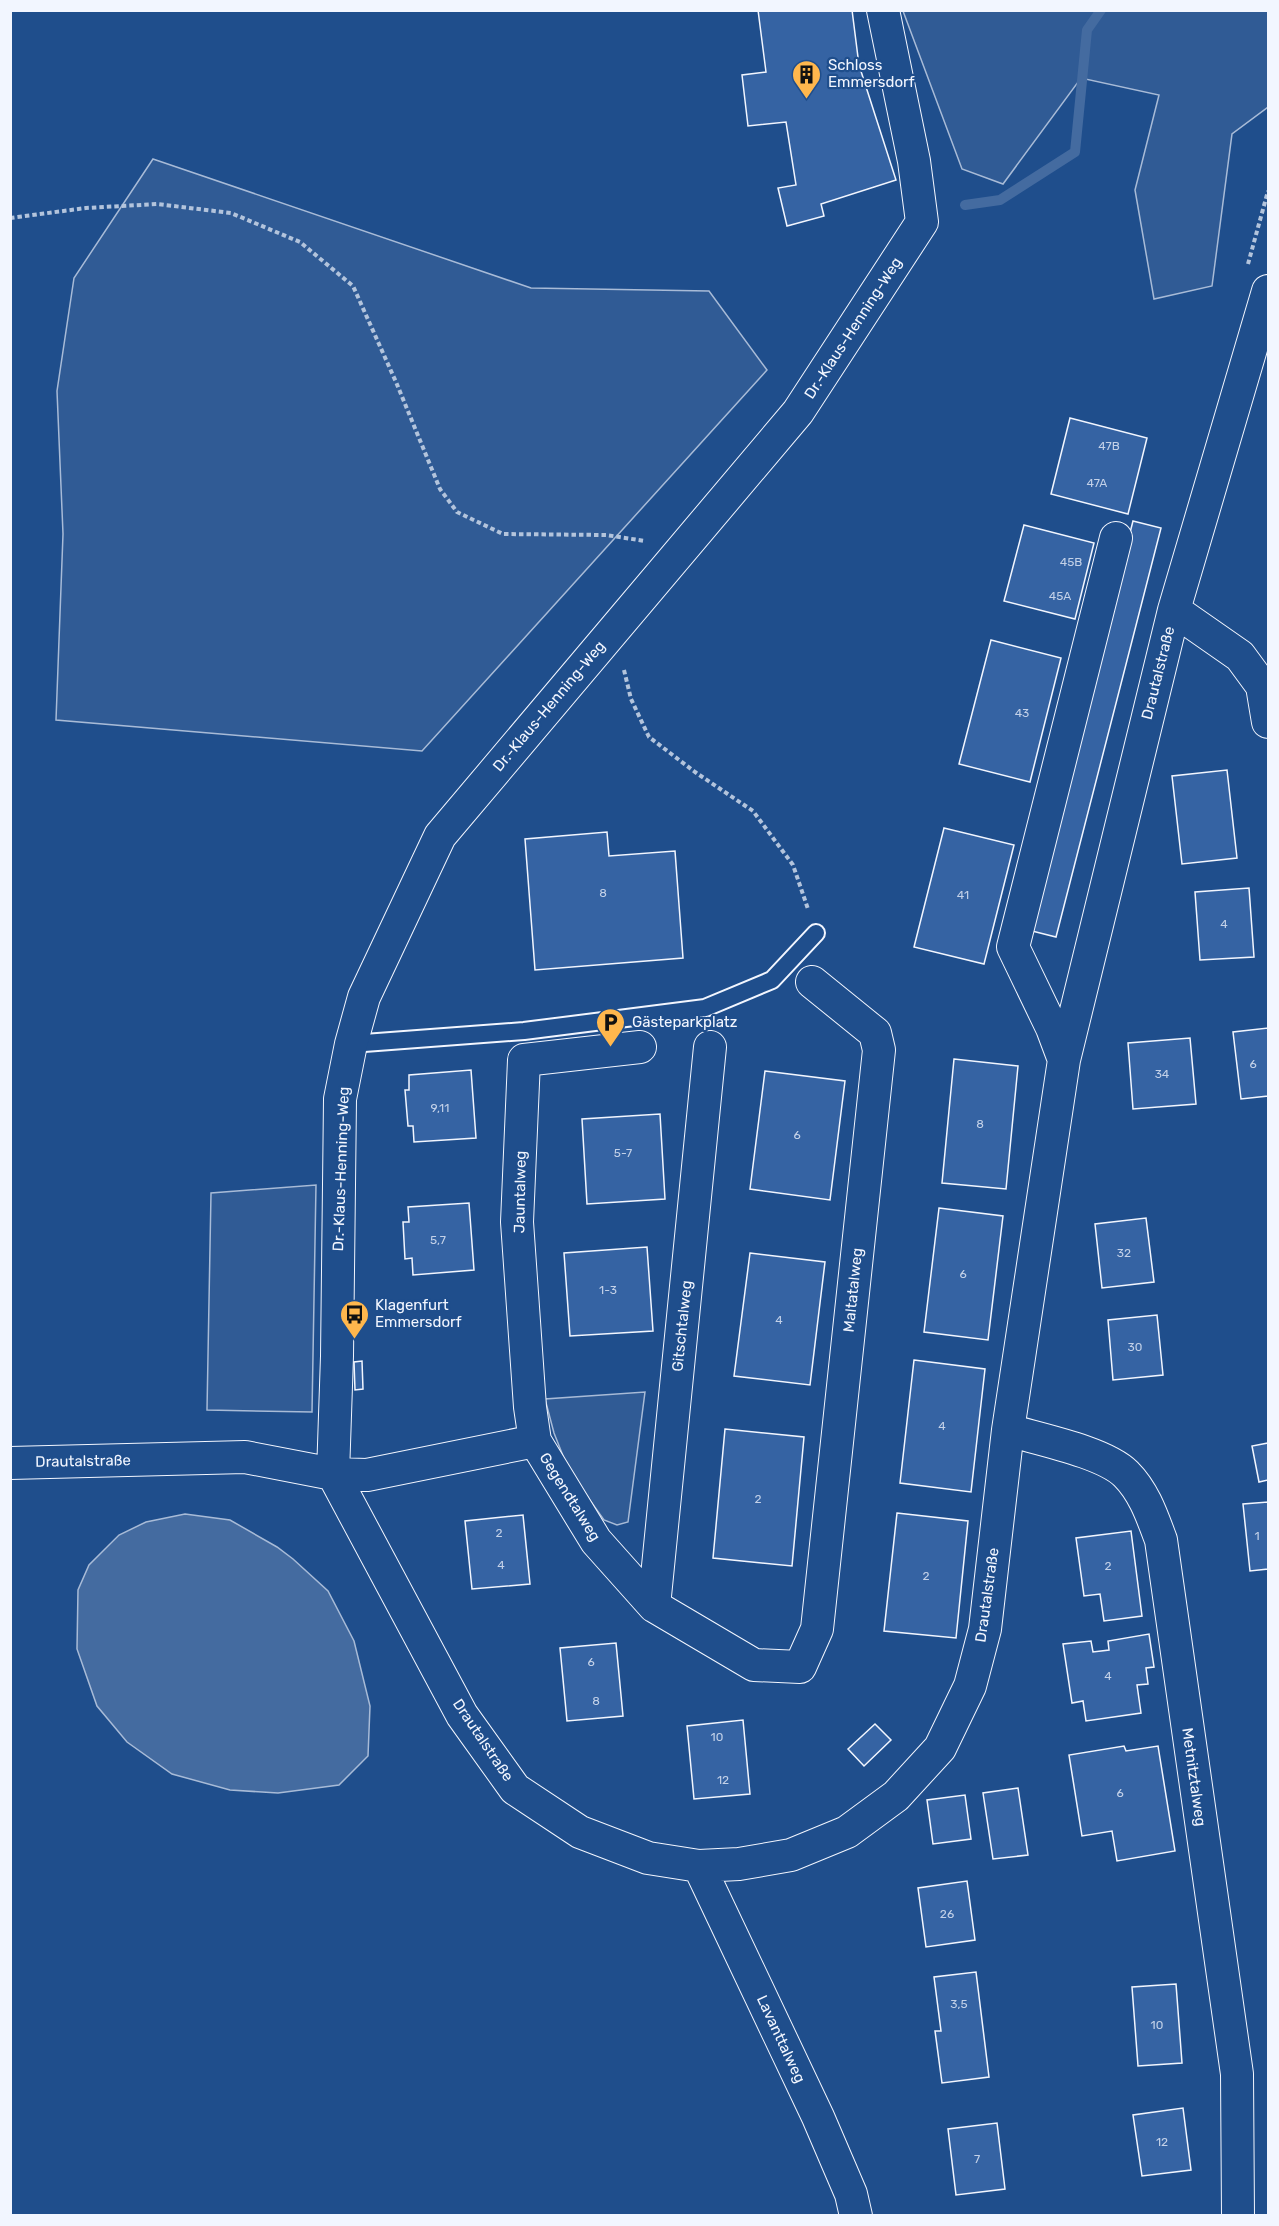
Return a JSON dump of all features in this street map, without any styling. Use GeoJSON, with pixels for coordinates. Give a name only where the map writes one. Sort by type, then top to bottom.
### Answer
{"type":"FeatureCollection","features":[{"type":"Feature","properties":{"kind":"street","name":"Dr.-Klaus-Henning-Weg"},"geometry":{"type":"LineString","coordinates":[[333,1474],[340,1099],[351,1044],[364,997],[440,836],[798,412],[922,222],[914,161],[883,10]]}},
{"type":"Feature","properties":{"kind":"street","name":"Drautalstraße"},"geometry":{"type":"LineString","coordinates":[[10,1463],[245,1457],[333,1474],[462,1714],[515,1789],[580,1833],[648,1858],[699,1866],[739,1864],[791,1856],[847,1832],[896,1796],[940,1748],[970,1686],[985,1629],[1008,1430],[1064,1060],[1174,609],[1257,282]]}},
{"type":"Feature","properties":{"kind":"street","name":"Drautalstraße"},"geometry":{"type":"LineString","coordinates":[[1064,1060],[1052,1028],[1013,947],[1116,538]]}},
{"type":"Feature","properties":{"kind":"street"},"geometry":{"type":"LineString","coordinates":[[1174,609],[1240,656],[1262,686],[1269,722]]}},
{"type":"Feature","properties":{"kind":"street","name":"Maltatalweg"},"geometry":{"type":"LineString","coordinates":[[812,981],[875,1033],[879,1050],[817,1629]]}},
{"type":"Feature","properties":{"kind":"street","name":"Jauntalweg"},"geometry":{"type":"LineString","coordinates":[[535,1441],[530,1407],[517,1222],[524,1060],[640,1047]]}},
{"type":"Feature","properties":{"kind":"street","name":"Gitschtalweg"},"geometry":{"type":"LineString","coordinates":[[654,1606],[710,1047]]}},
{"type":"Feature","properties":{"kind":"street","name":"Metnitztalweg"},"geometry":{"type":"LineString","coordinates":[[1008,1430],[1091,1454],[1125,1473],[1147,1503],[1161,1540],[1237,2074],[1238,2216]]}},
{"type":"Feature","properties":{"kind":"street","name":"Gegendtalweg"},"geometry":{"type":"LineString","coordinates":[[333,1474],[367,1475],[535,1441],[596,1540],[654,1606],[754,1665],[800,1667],[817,1629]]}},
{"type":"Feature","properties":{"kind":"street","name":"Lavanttalweg"},"geometry":{"type":"LineString","coordinates":[[699,1866],[819,2117],[851,2194],[856,2216]]}},
{"type":"Feature","properties":{"kind":"lane"},"geometry":{"type":"LineString","coordinates":[[351,1044],[524,1031],[705,1008],[772,980],[816,933]]}},
{"type":"Feature","properties":{"kind":"path"},"geometry":{"type":"LineString","coordinates":[[1257,282],[1269,191]]}},
{"type":"Feature","properties":{"kind":"path"},"geometry":{"type":"LineString","coordinates":[[10,218],[86,208],[157,204],[231,213],[300,242],[353,286],[440,489],[457,512],[503,534],[606,535],[684,547]]}},
{"type":"Feature","properties":{"kind":"path"},"geometry":{"type":"LineString","coordinates":[[614,630],[631,699],[649,737],[753,811],[793,865],[816,933]]}},
{"type":"Feature","properties":{"kind":"shaded area"},"geometry":{"type":"Polygon","coordinates":[[[903,11],[1268,11],[1268,107],[1232,134],[1212,286],[1154,299],[1135,190],[1159,95],[1081,78],[1003,184],[962,169],[903,11]]]}},
{"type":"Feature","properties":{"kind":"shaded area"},"geometry":{"type":"Polygon","coordinates":[[[153,159],[531,288],[709,291],[767,370],[422,751],[56,720],[63,534],[57,391],[74,278],[153,159]]]}},
{"type":"Feature","properties":{"kind":"shaded area"},"geometry":{"type":"Polygon","coordinates":[[[316,1185],[312,1412],[207,1410],[211,1193],[316,1185]]]}},
{"type":"Feature","properties":{"kind":"shaded area"},"geometry":{"type":"Polygon","coordinates":[[[645,1392],[628,1522],[617,1525],[604,1520],[569,1471],[554,1433],[545,1399],[645,1392]]]}},
{"type":"Feature","properties":{"kind":"shaded area"},"geometry":{"type":"Polygon","coordinates":[[[185,1514],[230,1520],[277,1547],[328,1591],[354,1641],[370,1706],[368,1756],[339,1785],[278,1793],[230,1790],[172,1774],[127,1742],[97,1706],[77,1649],[78,1590],[89,1565],[119,1535],[146,1522],[185,1514]]]}},
{"type":"Feature","properties":{"kind":"building","name":"Schloss Emmersdorf"},"geometry":{"type":"Polygon","coordinates":[[[758,10],[852,10],[859,65],[896,180],[821,204],[824,216],[787,226],[778,188],[796,185],[786,122],[748,126],[742,75],[766,72],[758,10]]]}},
{"type":"Feature","properties":{"kind":"building"},"geometry":{"type":"Polygon","coordinates":[[[1070,418],[1147,438],[1128,514],[1051,494],[1070,418]]]}},
{"type":"Feature","properties":{"kind":"building"},"geometry":{"type":"Polygon","coordinates":[[[1133,521],[1161,528],[1056,937],[1028,930],[1133,521]]]}},
{"type":"Feature","properties":{"kind":"building"},"geometry":{"type":"Polygon","coordinates":[[[1024,525],[1094,543],[1075,619],[1004,601],[1024,525]]]}},
{"type":"Feature","properties":{"kind":"building"},"geometry":{"type":"Polygon","coordinates":[[[991,640],[1061,658],[1030,782],[959,764],[991,640]]]}},
{"type":"Feature","properties":{"kind":"building"},"geometry":{"type":"Polygon","coordinates":[[[1227,770],[1237,858],[1182,864],[1172,776],[1227,770]]]}},
{"type":"Feature","properties":{"kind":"building"},"geometry":{"type":"Polygon","coordinates":[[[944,828],[1014,845],[984,964],[914,947],[944,828]]]}},
{"type":"Feature","properties":{"kind":"building"},"geometry":{"type":"Polygon","coordinates":[[[607,832],[609,856],[675,851],[683,958],[535,970],[525,839],[607,832]]]}},
{"type":"Feature","properties":{"kind":"building"},"geometry":{"type":"Polygon","coordinates":[[[1249,888],[1254,957],[1200,960],[1195,892],[1249,888]]]}},
{"type":"Feature","properties":{"kind":"building"},"geometry":{"type":"Polygon","coordinates":[[[1268,1028],[1268,1096],[1241,1099],[1233,1032],[1268,1028]]]}},
{"type":"Feature","properties":{"kind":"building"},"geometry":{"type":"Polygon","coordinates":[[[1190,1038],[1196,1104],[1133,1109],[1128,1043],[1190,1038]]]}},
{"type":"Feature","properties":{"kind":"building"},"geometry":{"type":"Polygon","coordinates":[[[954,1059],[1018,1066],[1006,1189],[942,1183],[954,1059]]]}},
{"type":"Feature","properties":{"kind":"building"},"geometry":{"type":"Polygon","coordinates":[[[471,1070],[476,1138],[414,1142],[413,1126],[408,1126],[405,1090],[409,1090],[409,1075],[471,1070]]]}},
{"type":"Feature","properties":{"kind":"building"},"geometry":{"type":"Polygon","coordinates":[[[765,1071],[845,1081],[830,1200],[750,1189],[765,1071]]]}},
{"type":"Feature","properties":{"kind":"building"},"geometry":{"type":"Polygon","coordinates":[[[660,1114],[665,1199],[587,1204],[582,1119],[660,1114]]]}},
{"type":"Feature","properties":{"kind":"building"},"geometry":{"type":"Polygon","coordinates":[[[469,1203],[474,1270],[413,1275],[412,1258],[405,1259],[403,1222],[409,1222],[408,1207],[469,1203]]]}},
{"type":"Feature","properties":{"kind":"building"},"geometry":{"type":"Polygon","coordinates":[[[939,1208],[1003,1216],[988,1340],[924,1332],[939,1208]]]}},
{"type":"Feature","properties":{"kind":"building"},"geometry":{"type":"Polygon","coordinates":[[[1146,1218],[1154,1282],[1102,1288],[1095,1224],[1146,1218]]]}},
{"type":"Feature","properties":{"kind":"building"},"geometry":{"type":"Polygon","coordinates":[[[647,1247],[653,1331],[570,1336],[564,1253],[647,1247]]]}},
{"type":"Feature","properties":{"kind":"building"},"geometry":{"type":"Polygon","coordinates":[[[750,1253],[825,1262],[810,1385],[734,1376],[750,1253]]]}},
{"type":"Feature","properties":{"kind":"building"},"geometry":{"type":"Polygon","coordinates":[[[1157,1315],[1163,1375],[1113,1380],[1108,1320],[1157,1315]]]}},
{"type":"Feature","properties":{"kind":"building"},"geometry":{"type":"Polygon","coordinates":[[[914,1360],[985,1369],[971,1492],[900,1483],[914,1360]]]}},
{"type":"Feature","properties":{"kind":"building"},"geometry":{"type":"Polygon","coordinates":[[[362,1361],[363,1389],[355,1390],[354,1362],[362,1361]]]}},
{"type":"Feature","properties":{"kind":"building"},"geometry":{"type":"Polygon","coordinates":[[[725,1429],[804,1437],[792,1566],[713,1558],[725,1429]]]}},
{"type":"Feature","properties":{"kind":"building"},"geometry":{"type":"Polygon","coordinates":[[[1268,1443],[1268,1480],[1259,1482],[1252,1446],[1268,1443]]]}},
{"type":"Feature","properties":{"kind":"building"},"geometry":{"type":"Polygon","coordinates":[[[1268,1502],[1268,1569],[1250,1571],[1243,1504],[1268,1502]]]}},
{"type":"Feature","properties":{"kind":"building"},"geometry":{"type":"Polygon","coordinates":[[[897,1513],[968,1521],[956,1638],[884,1631],[897,1513]]]}},
{"type":"Feature","properties":{"kind":"building"},"geometry":{"type":"Polygon","coordinates":[[[523,1515],[530,1584],[472,1589],[465,1521],[523,1515]]]}},
{"type":"Feature","properties":{"kind":"building"},"geometry":{"type":"Polygon","coordinates":[[[1131,1531],[1142,1616],[1104,1621],[1100,1594],[1084,1596],[1076,1538],[1131,1531]]]}},
{"type":"Feature","properties":{"kind":"building"},"geometry":{"type":"Polygon","coordinates":[[[1149,1634],[1154,1667],[1146,1668],[1148,1684],[1137,1685],[1141,1713],[1086,1721],[1083,1701],[1072,1703],[1063,1644],[1091,1641],[1093,1652],[1109,1650],[1108,1641],[1149,1634]]]}},
{"type":"Feature","properties":{"kind":"building"},"geometry":{"type":"Polygon","coordinates":[[[616,1643],[623,1716],[567,1721],[560,1648],[616,1643]]]}},
{"type":"Feature","properties":{"kind":"building"},"geometry":{"type":"Polygon","coordinates":[[[743,1720],[750,1794],[694,1799],[687,1726],[743,1720]]]}},
{"type":"Feature","properties":{"kind":"building"},"geometry":{"type":"Polygon","coordinates":[[[875,1724],[891,1740],[864,1766],[848,1749],[875,1724]]]}},
{"type":"Feature","properties":{"kind":"building"},"geometry":{"type":"Polygon","coordinates":[[[1124,1746],[1126,1751],[1158,1746],[1175,1851],[1117,1861],[1112,1831],[1082,1836],[1069,1755],[1124,1746]]]}},
{"type":"Feature","properties":{"kind":"building"},"geometry":{"type":"Polygon","coordinates":[[[1018,1788],[1028,1855],[993,1859],[983,1793],[1018,1788]]]}},
{"type":"Feature","properties":{"kind":"building"},"geometry":{"type":"Polygon","coordinates":[[[965,1795],[971,1839],[933,1844],[927,1800],[965,1795]]]}},
{"type":"Feature","properties":{"kind":"building"},"geometry":{"type":"Polygon","coordinates":[[[967,1881],[975,1940],[926,1947],[918,1888],[967,1881]]]}},
{"type":"Feature","properties":{"kind":"building"},"geometry":{"type":"Polygon","coordinates":[[[976,1972],[989,2077],[942,2083],[935,2031],[941,2031],[934,1977],[976,1972]]]}},
{"type":"Feature","properties":{"kind":"building"},"geometry":{"type":"Polygon","coordinates":[[[1176,1984],[1182,2063],[1138,2066],[1132,1987],[1176,1984]]]}},
{"type":"Feature","properties":{"kind":"building"},"geometry":{"type":"Polygon","coordinates":[[[1183,2108],[1191,2170],[1142,2176],[1133,2115],[1183,2108]]]}},
{"type":"Feature","properties":{"kind":"building"},"geometry":{"type":"Polygon","coordinates":[[[997,2123],[1005,2189],[956,2195],[948,2129],[997,2123]]]}},
{"type":"Feature","properties":{"kind":"waterway"},"geometry":{"type":"LineString","coordinates":[[965,205],[1000,200],[1075,152],[1087,30],[1101,10]]}},
{"type":"Feature","properties":{"kind":"place","name":"Schloss Emmersdorf"},"geometry":{"type":"Point","coordinates":[807,100]}},
{"type":"Feature","properties":{"kind":"place","name":"Gästeparkplatz"},"geometry":{"type":"Point","coordinates":[611,1048]}},
{"type":"Feature","properties":{"kind":"place","name":"Klagenfurt Emmersdorf"},"geometry":{"type":"Point","coordinates":[354,1340]}}]}
